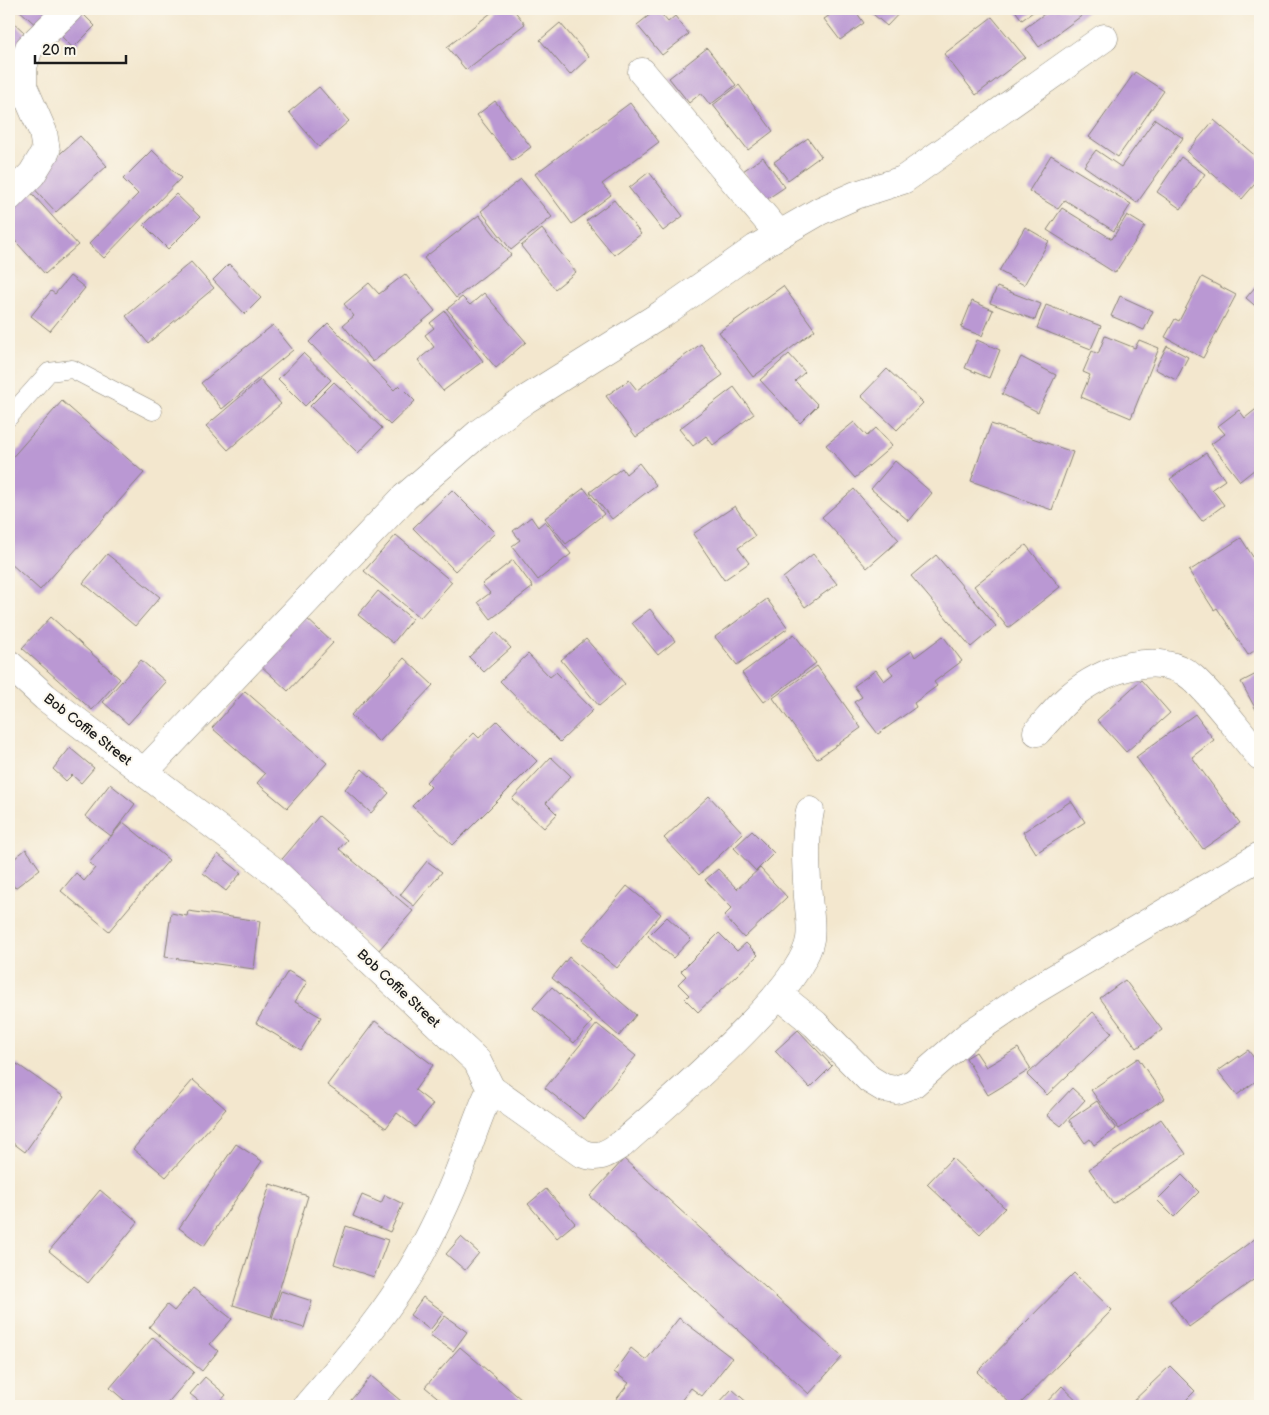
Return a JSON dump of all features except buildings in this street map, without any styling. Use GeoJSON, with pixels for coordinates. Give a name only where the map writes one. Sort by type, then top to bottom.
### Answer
{"type":"FeatureCollection","features":[{"type":"Feature","properties":{"kind":"street"},"geometry":{"type":"LineString","coordinates":[[9,197],[32,174],[46,151],[43,132],[23,86],[23,68],[29,48],[69,9]]}},
{"type":"Feature","properties":{"kind":"street"},"geometry":{"type":"LineString","coordinates":[[144,772],[405,497],[479,433],[525,400],[662,314],[779,234],[820,211],[856,195],[903,180],[1104,38]]}},
{"type":"Feature","properties":{"kind":"street"},"geometry":{"type":"LineString","coordinates":[[642,72],[779,234]]}},
{"type":"Feature","properties":{"kind":"street","name":"Bob Coffie Street"},"geometry":{"type":"LineString","coordinates":[[9,664],[45,697],[275,872],[477,1061],[491,1089]]}},
{"type":"Feature","properties":{"kind":"street"},"geometry":{"type":"LineString","coordinates":[[1037,732],[1071,696],[1094,680],[1127,666],[1154,664],[1172,666],[1192,677],[1260,756]]}},
{"type":"Feature","properties":{"kind":"street"},"geometry":{"type":"LineString","coordinates":[[307,1406],[364,1338],[393,1299],[420,1254],[455,1181],[481,1110],[491,1089],[581,1153],[597,1158],[607,1155],[661,1109],[779,995],[806,953],[810,940],[805,852],[810,811]]}},
{"type":"Feature","properties":{"kind":"street"},"geometry":{"type":"LineString","coordinates":[[779,995],[815,1024],[869,1079],[884,1088],[904,1088],[913,1084],[970,1034],[1035,990],[1260,856]]}},
{"type":"Feature","properties":{"kind":"lane"},"geometry":{"type":"LineString","coordinates":[[9,417],[49,372],[72,369],[154,410]]}}]}
